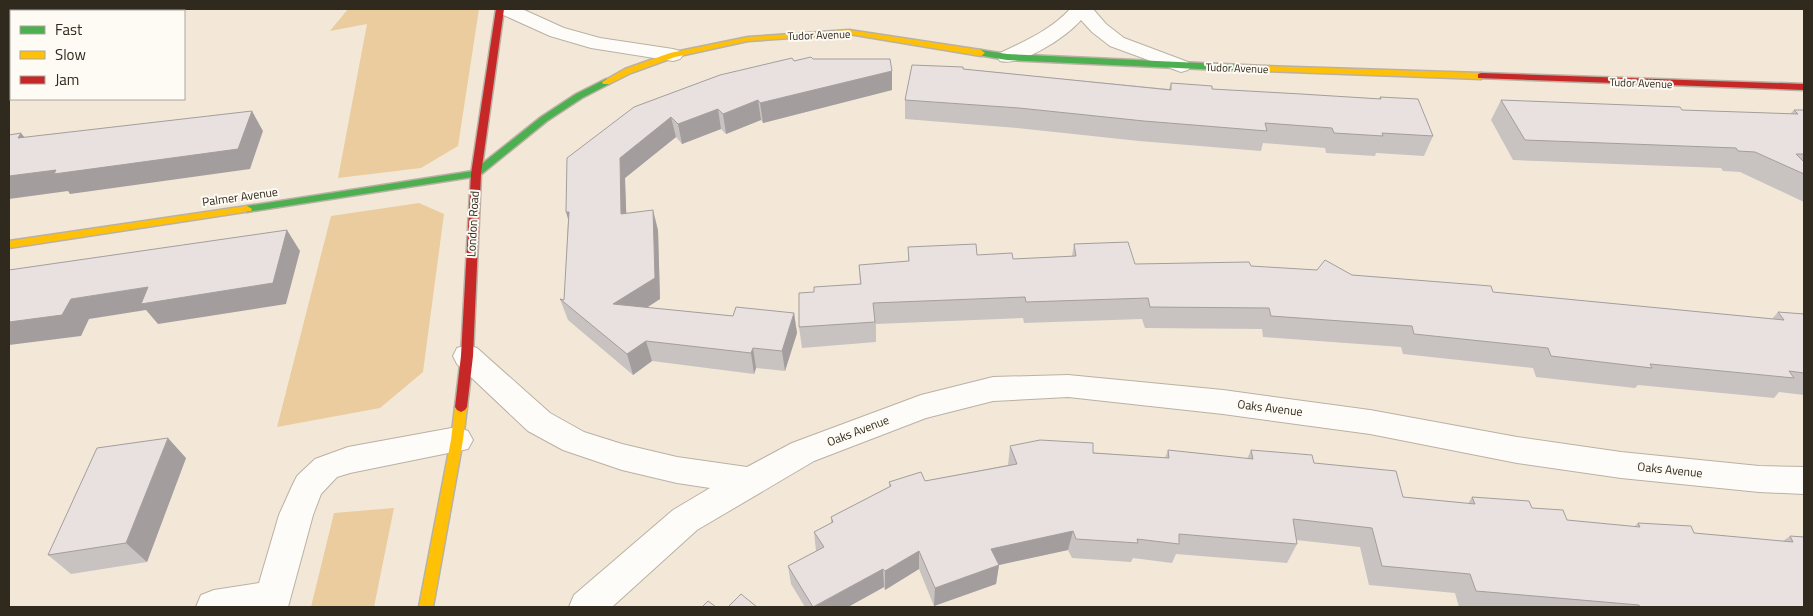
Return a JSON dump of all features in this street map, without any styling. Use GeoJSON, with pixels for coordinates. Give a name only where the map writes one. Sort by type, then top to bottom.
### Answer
{"type":"FeatureCollection","features":[{"type":"Feature","properties":{"kind":"main road","name":"London Road"},"geometry":{"type":"LineString","coordinates":[[426,607],[456,440],[467,356],[476,174],[500,9]]}},
{"type":"Feature","properties":{"kind":"main road","name":"Tudor Avenue"},"geometry":{"type":"LineString","coordinates":[[476,174],[544,119],[579,96],[628,71],[673,55],[748,38],[849,32],[1007,57],[1181,66],[1804,88]]}},
{"type":"Feature","properties":{"kind":"main road","name":"Palmer Avenue"},"geometry":{"type":"LineString","coordinates":[[9,245],[476,174]]}},
{"type":"Feature","properties":{"kind":"street","name":"Tudor Avenue"},"geometry":{"type":"LineString","coordinates":[[506,9],[558,32],[598,44],[673,55]]}},
{"type":"Feature","properties":{"kind":"street"},"geometry":{"type":"LineString","coordinates":[[1007,57],[1049,38],[1072,20],[1081,9],[1099,28],[1117,42],[1181,66]]}},
{"type":"Feature","properties":{"kind":"street"},"geometry":{"type":"LineString","coordinates":[[467,356],[539,422],[574,441],[677,470],[750,481]]}},
{"type":"Feature","properties":{"kind":"street","name":"Oaks Avenue"},"geometry":{"type":"LineString","coordinates":[[587,607],[684,520],[803,452],[921,407],[993,389],[1068,386],[1304,412],[1517,450],[1622,465],[1759,479],[1804,481]]}},
{"type":"Feature","properties":{"kind":"street"},"geometry":{"type":"LineString","coordinates":[[214,607],[271,602],[296,514],[308,486],[326,468],[348,460],[456,440]]}},
{"type":"Feature","properties":{"kind":"shaded area"},"geometry":{"type":"Polygon","coordinates":[[[348,9],[479,9],[458,146],[421,168],[338,178],[367,24],[330,31],[348,9]]]}},
{"type":"Feature","properties":{"kind":"shaded area"},"geometry":{"type":"Polygon","coordinates":[[[419,203],[444,214],[423,372],[380,408],[277,427],[331,216],[419,203]]]}},
{"type":"Feature","properties":{"kind":"shaded area"},"geometry":{"type":"Polygon","coordinates":[[[394,508],[374,607],[311,607],[334,513],[394,508]]]}},
{"type":"Feature","properties":{"kind":"building"},"geometry":{"type":"Polygon","coordinates":[[[811,57],[813,59],[890,59],[892,71],[760,103],[758,100],[723,114],[718,109],[678,124],[671,117],[620,158],[621,214],[653,210],[655,278],[613,304],[733,316],[736,307],[794,313],[782,351],[753,348],[751,353],[646,341],[627,354],[560,299],[564,300],[569,212],[566,212],[567,158],[634,107],[720,75],[792,58],[794,61],[811,57]]]}},
{"type":"Feature","properties":{"kind":"building"},"geometry":{"type":"Polygon","coordinates":[[[912,65],[963,67],[963,69],[1171,90],[1171,83],[1212,86],[1212,89],[1381,99],[1380,97],[1418,99],[1433,136],[1382,133],[1383,136],[1334,133],[1332,128],[1265,123],[1267,131],[1019,108],[905,100],[912,65]]]}},
{"type":"Feature","properties":{"kind":"building"},"geometry":{"type":"Polygon","coordinates":[[[1501,100],[1798,114],[1794,110],[1804,110],[1804,154],[1796,154],[1804,162],[1804,174],[1755,152],[1738,151],[1736,148],[1525,140],[1501,100]]]}},
{"type":"Feature","properties":{"kind":"building"},"geometry":{"type":"Polygon","coordinates":[[[252,111],[238,149],[54,174],[56,170],[9,176],[9,135],[21,133],[18,138],[252,111]]]}},
{"type":"Feature","properties":{"kind":"building"},"geometry":{"type":"Polygon","coordinates":[[[287,230],[273,283],[141,304],[148,287],[71,299],[62,315],[9,322],[9,270],[287,230]]]}},
{"type":"Feature","properties":{"kind":"building"},"geometry":{"type":"Polygon","coordinates":[[[1128,242],[1135,264],[1249,262],[1251,266],[1317,270],[1325,260],[1352,275],[1491,286],[1493,292],[1784,320],[1778,312],[1804,314],[1804,373],[1789,371],[1794,378],[1650,364],[1652,368],[1551,356],[1548,348],[1414,334],[1412,326],[1271,316],[1269,308],[1150,307],[1148,298],[1026,302],[1025,297],[873,303],[875,322],[799,327],[799,293],[814,292],[814,287],[861,284],[859,265],[909,261],[908,247],[976,244],[977,255],[1012,253],[1013,259],[1076,256],[1074,244],[1128,242]]]}},
{"type":"Feature","properties":{"kind":"building"},"geometry":{"type":"Polygon","coordinates":[[[168,438],[126,543],[48,555],[97,448],[168,438]]]}},
{"type":"Feature","properties":{"kind":"building"},"geometry":{"type":"Polygon","coordinates":[[[1040,440],[1093,443],[1093,453],[1169,458],[1168,450],[1253,459],[1251,450],[1312,455],[1314,463],[1396,471],[1403,497],[1475,504],[1472,497],[1529,501],[1532,508],[1563,510],[1567,520],[1640,527],[1638,523],[1691,526],[1694,533],[1793,542],[1790,536],[1804,537],[1804,607],[1640,607],[1639,605],[1476,591],[1470,574],[1382,566],[1372,528],[1293,519],[1297,544],[1179,534],[1179,544],[1137,539],[1138,543],[1076,539],[1073,531],[991,549],[999,565],[935,588],[919,551],[885,571],[883,569],[813,607],[788,566],[824,547],[814,532],[833,522],[831,517],[891,486],[889,482],[921,472],[925,481],[1017,464],[1010,446],[1040,440]]]}},
{"type":"Feature","properties":{"kind":"building"},"geometry":{"type":"Polygon","coordinates":[[[741,594],[757,607],[728,607],[741,594]]]}},
{"type":"Feature","properties":{"kind":"building"},"geometry":{"type":"Polygon","coordinates":[[[708,601],[716,607],[702,607],[708,601]]]}},
{"type":"Feature","properties":{"kind":"traffic: fast"},"geometry":{"type":"LineString","coordinates":[[981,53],[1007,57],[1265,69]]}},
{"type":"Feature","properties":{"kind":"traffic: fast"},"geometry":{"type":"LineString","coordinates":[[247,209],[476,174],[544,119],[579,96],[606,82]]}},
{"type":"Feature","properties":{"kind":"traffic: slow"},"geometry":{"type":"LineString","coordinates":[[606,82],[628,71],[673,55],[748,39],[849,32],[981,53]]}},
{"type":"Feature","properties":{"kind":"traffic: slow"},"geometry":{"type":"LineString","coordinates":[[1265,69],[1481,76]]}},
{"type":"Feature","properties":{"kind":"traffic: slow"},"geometry":{"type":"LineString","coordinates":[[9,245],[247,209]]}},
{"type":"Feature","properties":{"kind":"traffic: slow"},"geometry":{"type":"LineString","coordinates":[[426,607],[457,440],[461,407]]}},
{"type":"Feature","properties":{"kind":"traffic: jam"},"geometry":{"type":"LineString","coordinates":[[461,407],[467,356],[476,174],[500,9]]}},
{"type":"Feature","properties":{"kind":"traffic: jam"},"geometry":{"type":"LineString","coordinates":[[1481,76],[1804,87]]}}]}
